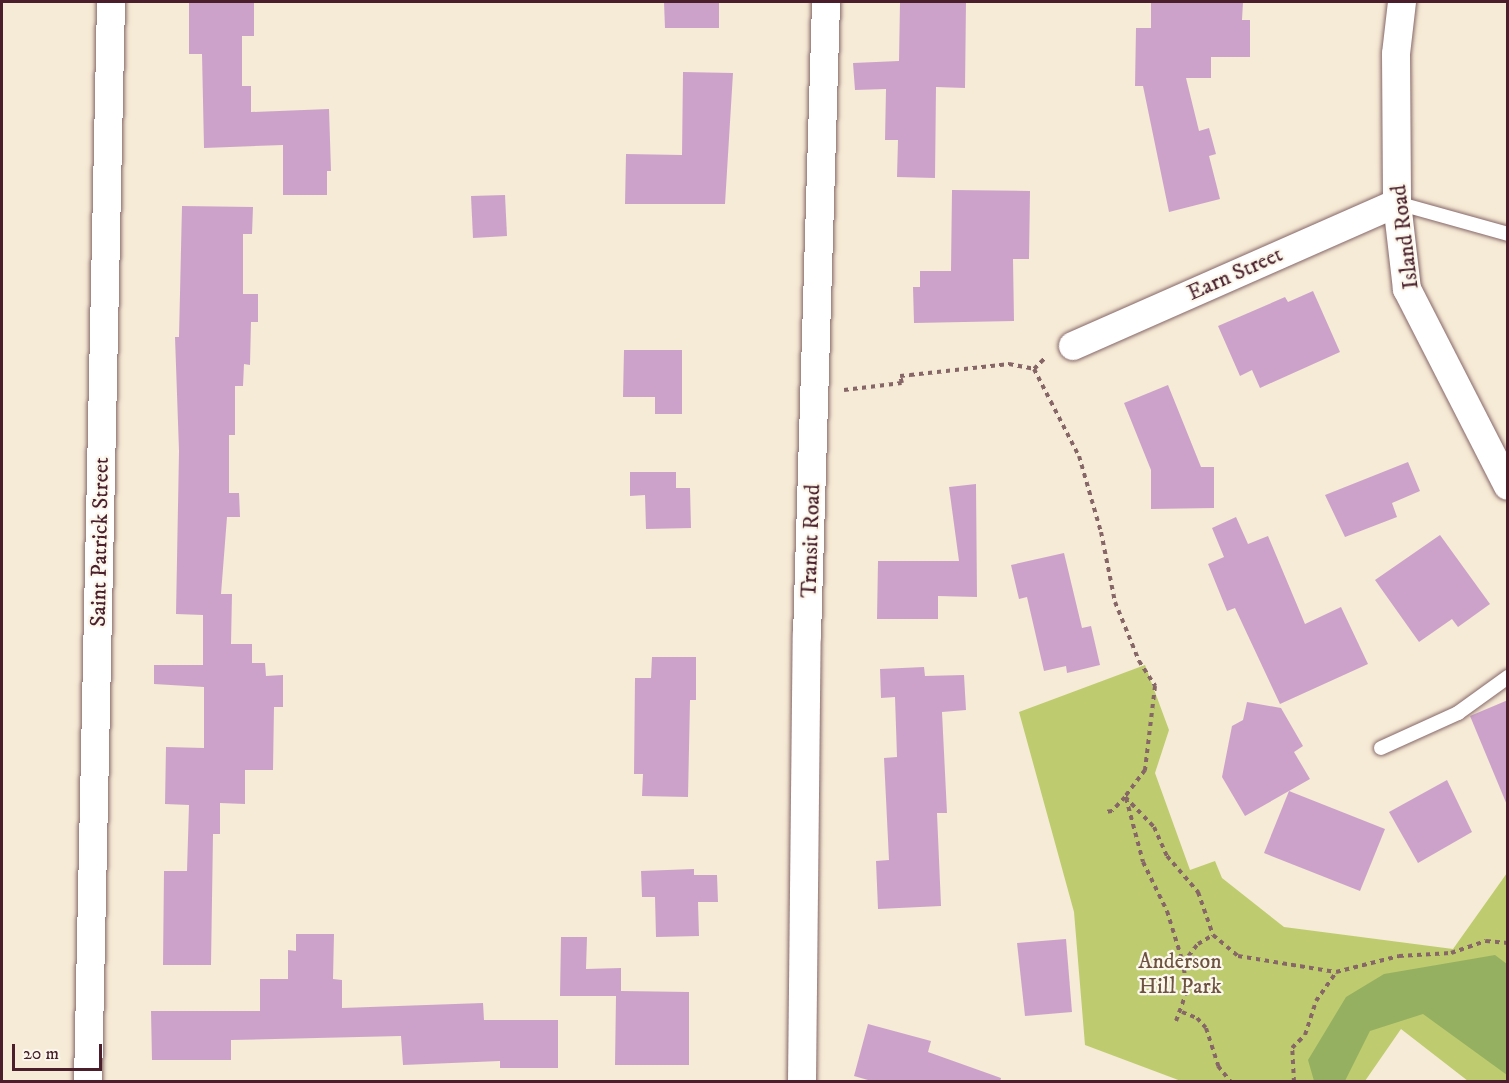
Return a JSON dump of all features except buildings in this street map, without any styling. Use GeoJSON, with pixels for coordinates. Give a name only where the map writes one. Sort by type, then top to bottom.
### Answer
{"type":"FeatureCollection","features":[{"type":"Feature","properties":{"kind":"street","name":"Saint Patrick Street"},"geometry":{"type":"LineString","coordinates":[[88,1082],[111,2]]}},
{"type":"Feature","properties":{"kind":"street","name":"Transit Road"},"geometry":{"type":"LineString","coordinates":[[801,1082],[807,636],[817,394],[826,2]]}},
{"type":"Feature","properties":{"kind":"street","name":"Island Road"},"geometry":{"type":"LineString","coordinates":[[1402,2],[1396,54],[1396,203],[1407,289],[1508,486]]}},
{"type":"Feature","properties":{"kind":"street","name":"Earn Street"},"geometry":{"type":"LineString","coordinates":[[1073,346],[1396,203]]}},
{"type":"Feature","properties":{"kind":"lane"},"geometry":{"type":"LineString","coordinates":[[1396,203],[1508,234]]}},
{"type":"Feature","properties":{"kind":"lane"},"geometry":{"type":"LineString","coordinates":[[1381,748],[1458,713],[1508,676]]}},
{"type":"Feature","properties":{"kind":"path"},"geometry":{"type":"LineString","coordinates":[[817,394],[902,383],[900,376],[1009,364],[1034,369],[1079,456],[1101,532],[1115,602],[1139,661],[1155,686],[1145,770],[1112,811],[1105,812]]}},
{"type":"Feature","properties":{"kind":"path"},"geometry":{"type":"LineString","coordinates":[[1125,797],[1154,827],[1167,856],[1198,892],[1214,934],[1238,956],[1336,972],[1399,956],[1451,953],[1486,941],[1508,943]]}},
{"type":"Feature","properties":{"kind":"path"},"geometry":{"type":"LineString","coordinates":[[1125,797],[1143,862],[1167,911],[1183,963],[1187,992],[1182,1012],[1176,1022]]}},
{"type":"Feature","properties":{"kind":"path"},"geometry":{"type":"LineString","coordinates":[[1183,963],[1198,944],[1214,934]]}},
{"type":"Feature","properties":{"kind":"path"},"geometry":{"type":"LineString","coordinates":[[1294,1082],[1292,1048],[1305,1035],[1316,1001],[1336,972]]}},
{"type":"Feature","properties":{"kind":"path"},"geometry":{"type":"LineString","coordinates":[[1182,1012],[1197,1018],[1206,1028],[1218,1066],[1231,1082]]}},
{"type":"Feature","properties":{"kind":"green space","name":"Anderson Hill Park"},"geometry":{"type":"Polygon","coordinates":[[[1145,665],[1169,730],[1155,773],[1190,870],[1215,861],[1222,878],[1284,927],[1453,949],[1507,873],[1507,1081],[1468,1081],[1401,1029],[1365,1081],[1181,1081],[1085,1045],[1074,912],[1019,712],[1145,665]]]}},
{"type":"Feature","properties":{"kind":"green space"},"geometry":{"type":"Polygon","coordinates":[[[1495,955],[1507,964],[1507,1075],[1423,1014],[1370,1031],[1345,1081],[1314,1081],[1308,1060],[1346,997],[1384,974],[1495,955]]]}}]}
